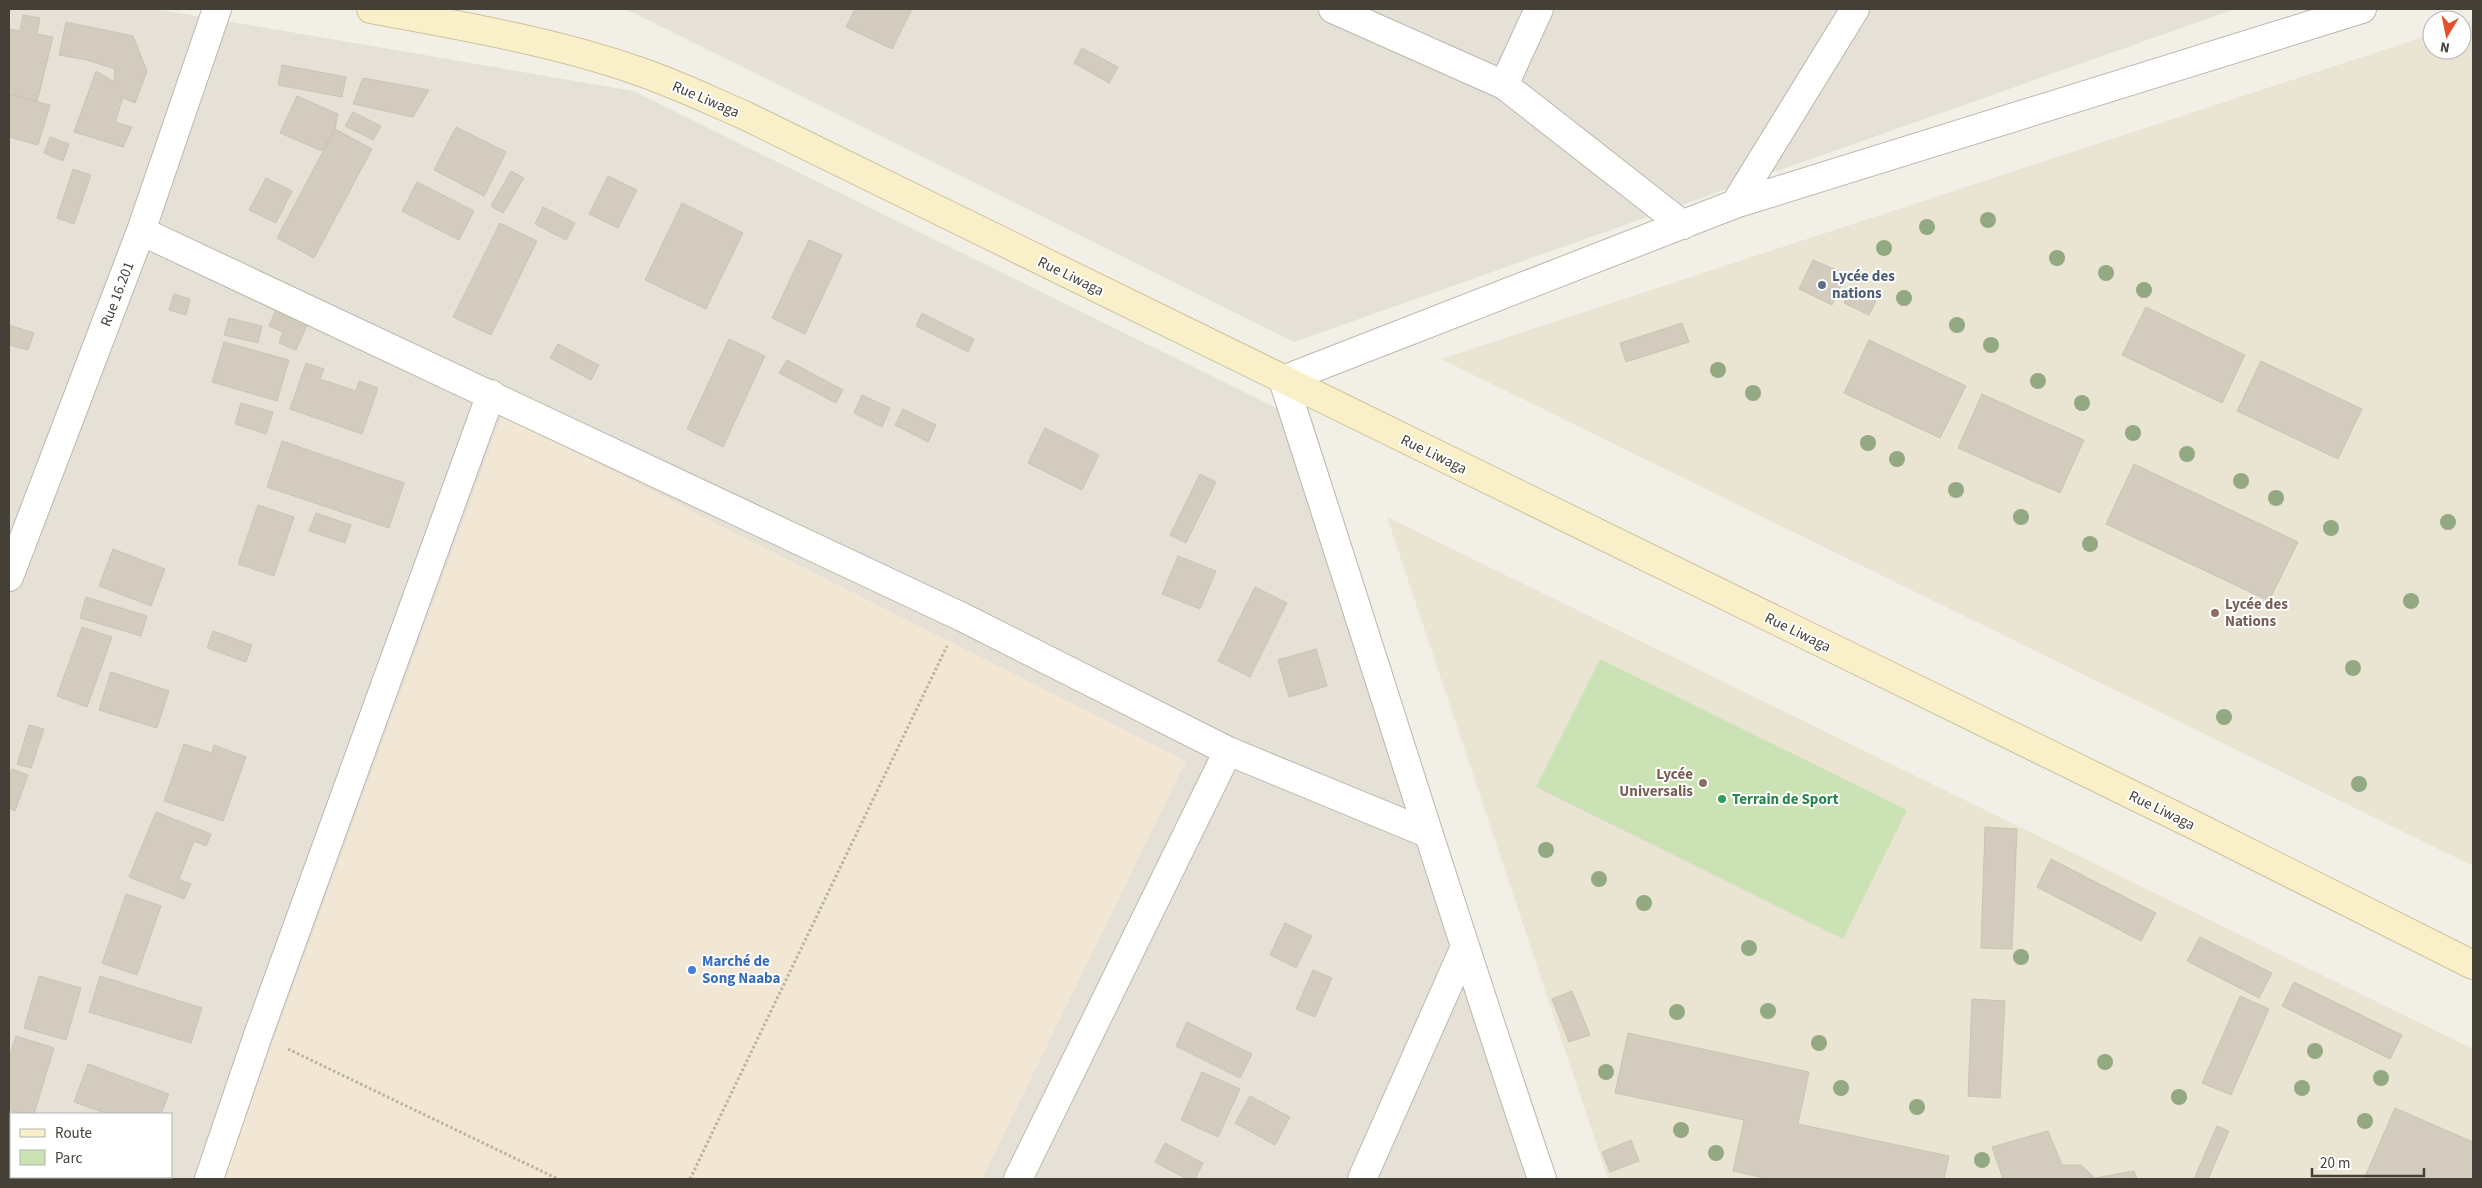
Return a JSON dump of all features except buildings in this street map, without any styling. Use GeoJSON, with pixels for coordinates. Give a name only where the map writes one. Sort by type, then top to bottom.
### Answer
{"type":"FeatureCollection","features":[{"type":"Feature","properties":{"kind":"main road","name":"Rue Liwaga"},"geometry":{"type":"LineString","coordinates":[[371,9],[528,39],[639,71],[744,115],[2198,827],[2473,965]]}},
{"type":"Feature","properties":{"kind":"street","name":"Rue 16.201"},"geometry":{"type":"LineString","coordinates":[[9,577],[141,231],[217,9]]}},
{"type":"Feature","properties":{"kind":"street"},"geometry":{"type":"LineString","coordinates":[[1333,9],[1504,85],[1683,225]]}},
{"type":"Feature","properties":{"kind":"street"},"geometry":{"type":"LineString","coordinates":[[1504,85],[1539,9]]}},
{"type":"Feature","properties":{"kind":"street"},"geometry":{"type":"LineString","coordinates":[[1735,204],[1855,9]]}},
{"type":"Feature","properties":{"kind":"street"},"geometry":{"type":"LineString","coordinates":[[1542,1179],[1464,949],[1283,380],[1735,204],[2362,9]]}},
{"type":"Feature","properties":{"kind":"street"},"geometry":{"type":"LineString","coordinates":[[141,231],[962,617],[1228,751],[1427,833]]}},
{"type":"Feature","properties":{"kind":"street"},"geometry":{"type":"LineString","coordinates":[[209,1179],[258,1035],[491,394]]}},
{"type":"Feature","properties":{"kind":"street"},"geometry":{"type":"LineString","coordinates":[[1018,1179],[1228,751]]}},
{"type":"Feature","properties":{"kind":"street"},"geometry":{"type":"LineString","coordinates":[[1362,1179],[1464,949]]}},
{"type":"Feature","properties":{"kind":"path"},"geometry":{"type":"LineString","coordinates":[[690,1179],[962,617]]}},
{"type":"Feature","properties":{"kind":"path"},"geometry":{"type":"LineString","coordinates":[[258,1035],[558,1179]]}},
{"type":"Feature","properties":{"kind":"shaded area"},"geometry":{"type":"Polygon","coordinates":[[[9,9],[156,9],[633,91],[1295,417],[1549,1179],[9,1179],[9,9]]]}},
{"type":"Feature","properties":{"kind":"shaded area"},"geometry":{"type":"Polygon","coordinates":[[[626,9],[2235,9],[1294,342],[626,9]]]}},
{"type":"Feature","properties":{"kind":"shaded area","name":"Lycée des Nations"},"geometry":{"type":"Polygon","coordinates":[[[2472,20],[2473,866],[1441,359],[2422,37],[2422,60],[2472,60],[2472,20]]]}},
{"type":"Feature","properties":{"kind":"shaded area","name":"Marché de Song Naaba"},"geometry":{"type":"Polygon","coordinates":[[[502,415],[1186,761],[982,1179],[223,1179],[502,415]]]}},
{"type":"Feature","properties":{"kind":"shaded area","name":"Lycée Universalis"},"geometry":{"type":"Polygon","coordinates":[[[1387,517],[2473,1049],[2473,1179],[1608,1179],[1387,517]]]}},
{"type":"Feature","properties":{"kind":"green space","name":"Terrain de Sport"},"geometry":{"type":"Polygon","coordinates":[[[1600,659],[1907,810],[1843,939],[1536,787],[1600,659]]]}},
{"type":"Feature","properties":{"kind":"place","name":"Lycée des nations"},"geometry":{"type":"Point","coordinates":[1822,285]}},
{"type":"Feature","properties":{"kind":"place","name":"Lycée des Nations"},"geometry":{"type":"Point","coordinates":[2215,613]}},
{"type":"Feature","properties":{"kind":"place","name":"Lycée Universalis"},"geometry":{"type":"Point","coordinates":[1703,783]}},
{"type":"Feature","properties":{"kind":"place","name":"Terrain de Sport"},"geometry":{"type":"Point","coordinates":[1722,799]}},
{"type":"Feature","properties":{"kind":"place","name":"Marché de Song Naaba"},"geometry":{"type":"Point","coordinates":[692,970]}}]}
